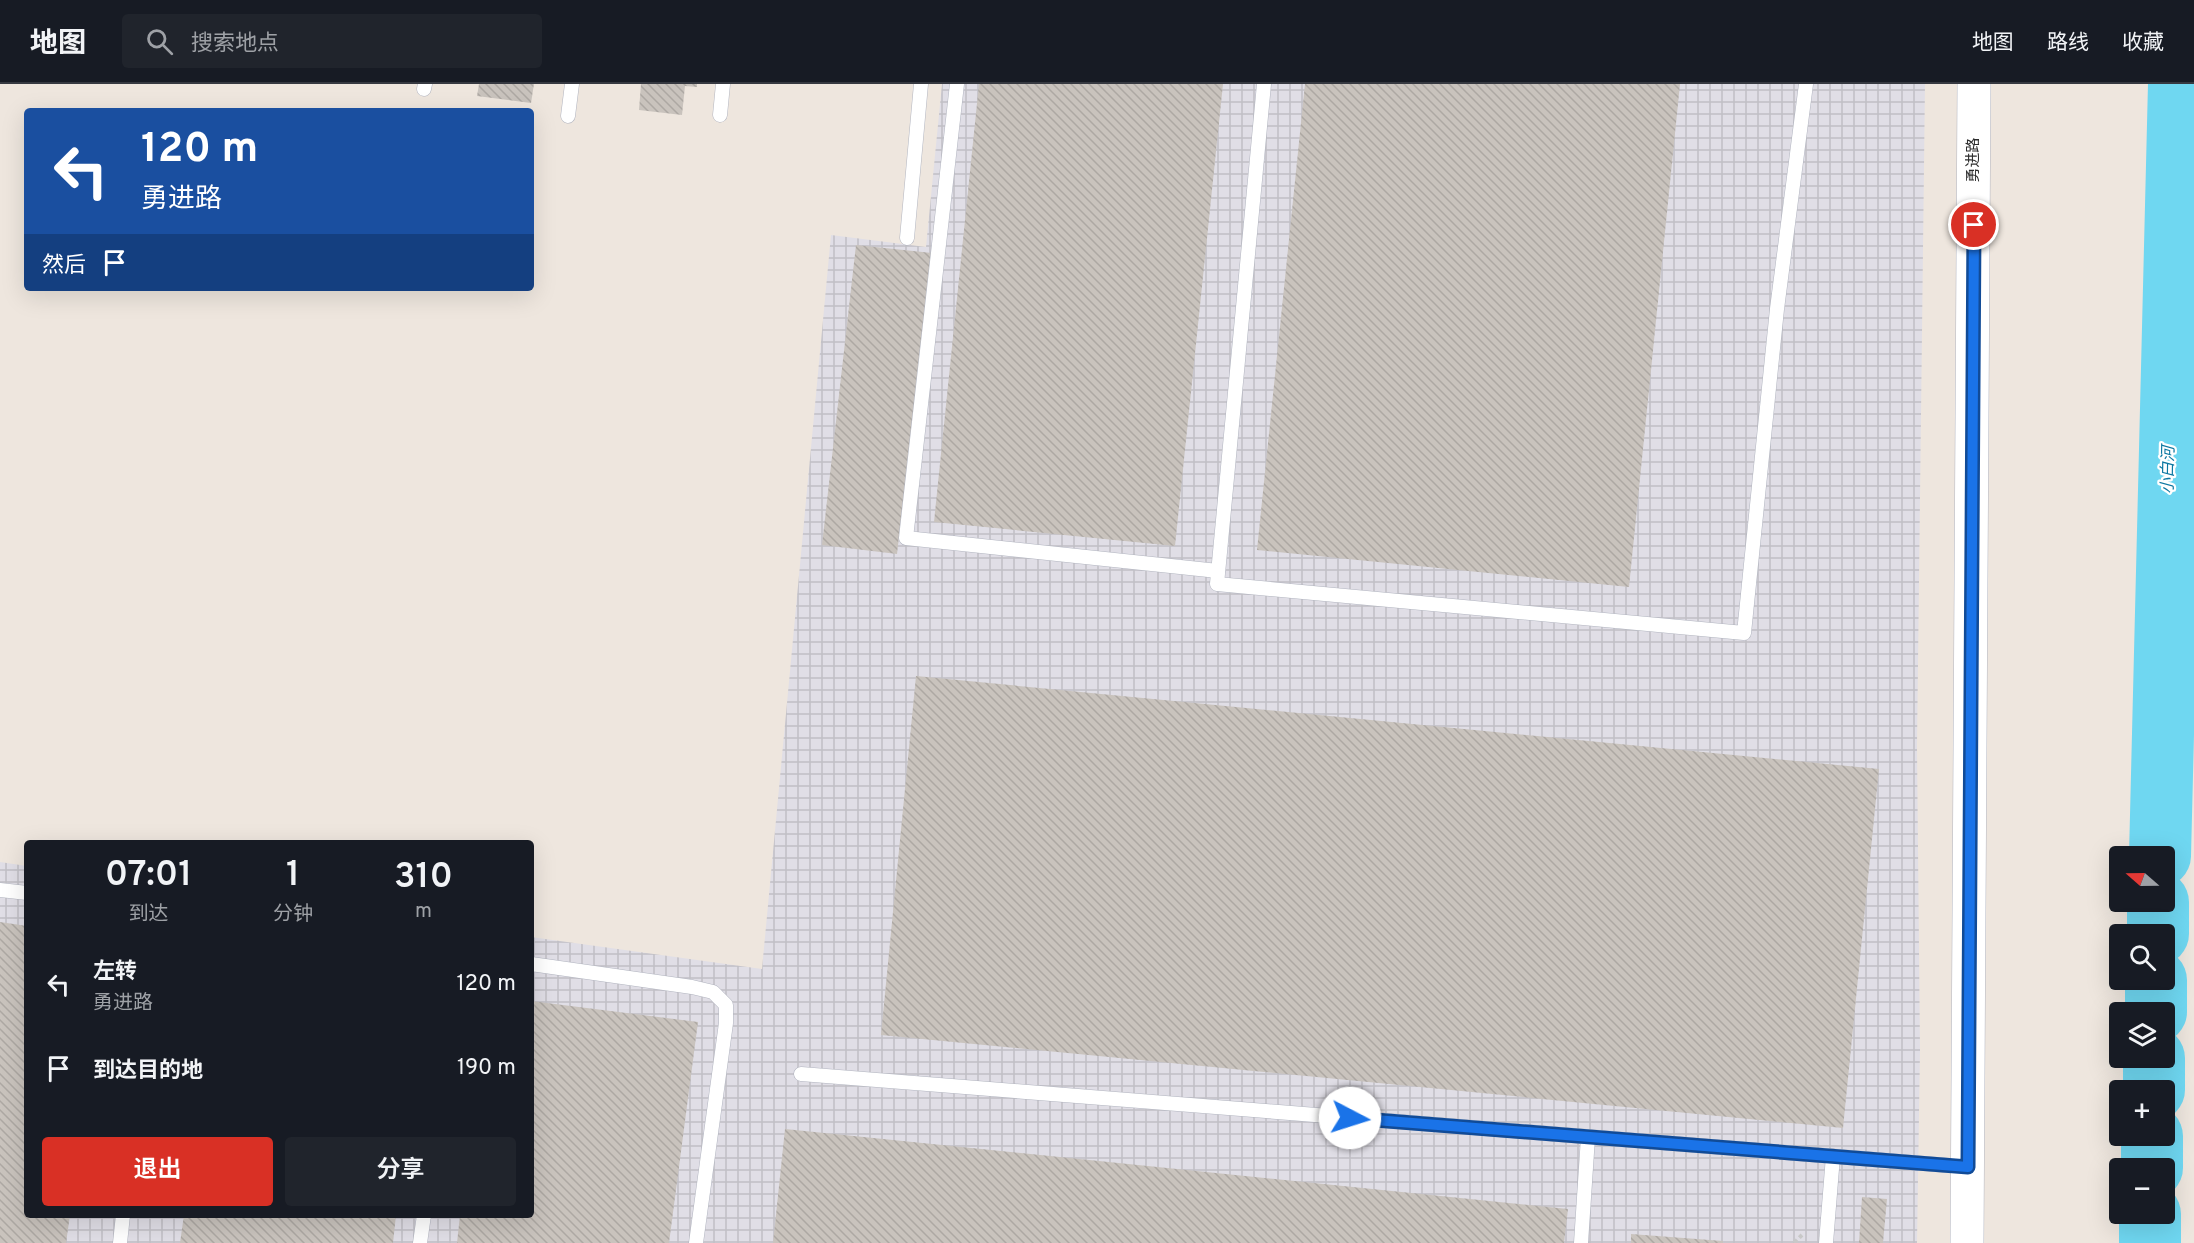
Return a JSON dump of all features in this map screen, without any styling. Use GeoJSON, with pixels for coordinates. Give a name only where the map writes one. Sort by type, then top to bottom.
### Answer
{"type":"FeatureCollection","features":[{"type":"Feature","properties":{"kind":"street","name":"勇进路"},"geometry":{"type":"LineString","coordinates":[[1967,1243],[1974,84]]}},
{"type":"Feature","properties":{"kind":"lane"},"geometry":{"type":"LineString","coordinates":[[568,116],[572,84]]}},
{"type":"Feature","properties":{"kind":"lane"},"geometry":{"type":"LineString","coordinates":[[720,115],[723,84]]}},
{"type":"Feature","properties":{"kind":"lane"},"geometry":{"type":"LineString","coordinates":[[907,238],[921,84]]}},
{"type":"Feature","properties":{"kind":"lane"},"geometry":{"type":"LineString","coordinates":[[957,84],[906,538],[1218,571]]}},
{"type":"Feature","properties":{"kind":"lane"},"geometry":{"type":"LineString","coordinates":[[1264,84],[1217,584],[1744,633],[1777,309],[1806,84]]}},
{"type":"Feature","properties":{"kind":"lane"},"geometry":{"type":"LineString","coordinates":[[0,890],[24,893]]}},
{"type":"Feature","properties":{"kind":"lane"},"geometry":{"type":"LineString","coordinates":[[534,964],[692,987],[713,993],[726,1005],[726,1023],[696,1243]]}},
{"type":"Feature","properties":{"kind":"lane"},"geometry":{"type":"LineString","coordinates":[[801,1074],[1968,1167]]}},
{"type":"Feature","properties":{"kind":"lane"},"geometry":{"type":"LineString","coordinates":[[1581,1243],[1588,1137]]}},
{"type":"Feature","properties":{"kind":"lane"},"geometry":{"type":"LineString","coordinates":[[1826,1243],[1833,1156]]}},
{"type":"Feature","properties":{"kind":"lane"},"geometry":{"type":"LineString","coordinates":[[120,1243],[123,1218]]}},
{"type":"Feature","properties":{"kind":"lane"},"geometry":{"type":"LineString","coordinates":[[420,1243],[424,1218]]}},
{"type":"Feature","properties":{"kind":"shaded area"},"geometry":{"type":"Polygon","coordinates":[[[942,84],[1925,84],[1917,746],[1920,1050],[1917,1243],[0,1243],[0,862],[24,866],[24,1218],[534,1218],[534,937],[762,969],[831,235],[926,247],[942,84]]]}},
{"type":"Feature","properties":{"kind":"building"},"geometry":{"type":"Polygon","coordinates":[[[479,84],[534,84],[531,103],[477,96],[479,84]]]}},
{"type":"Feature","properties":{"kind":"building"},"geometry":{"type":"Polygon","coordinates":[[[641,84],[697,84],[697,87],[685,86],[682,115],[639,110],[641,84]]]}},
{"type":"Feature","properties":{"kind":"building"},"geometry":{"type":"Polygon","coordinates":[[[979,84],[1223,84],[1175,546],[934,522],[979,84]]]}},
{"type":"Feature","properties":{"kind":"building"},"geometry":{"type":"Polygon","coordinates":[[[1305,84],[1680,84],[1629,587],[1257,550],[1305,84]]]}},
{"type":"Feature","properties":{"kind":"building"},"geometry":{"type":"Polygon","coordinates":[[[856,245],[932,253],[897,554],[822,545],[856,245]]]}},
{"type":"Feature","properties":{"kind":"building"},"geometry":{"type":"Polygon","coordinates":[[[916,676],[1879,769],[1843,1128],[881,1035],[916,676]]]}},
{"type":"Feature","properties":{"kind":"building"},"geometry":{"type":"Polygon","coordinates":[[[0,922],[24,926],[24,1218],[70,1218],[66,1243],[0,1243],[0,922]]]}},
{"type":"Feature","properties":{"kind":"building"},"geometry":{"type":"Polygon","coordinates":[[[534,1001],[698,1022],[669,1243],[457,1243],[460,1218],[534,1218],[534,1001]]]}},
{"type":"Feature","properties":{"kind":"building"},"geometry":{"type":"Polygon","coordinates":[[[785,1129],[1568,1209],[1564,1243],[773,1243],[785,1129]]]}},
{"type":"Feature","properties":{"kind":"building"},"geometry":{"type":"Polygon","coordinates":[[[1862,1197],[1887,1199],[1883,1243],[1859,1243],[1862,1197]]]}},
{"type":"Feature","properties":{"kind":"building"},"geometry":{"type":"Polygon","coordinates":[[[184,1218],[396,1218],[393,1243],[180,1243],[184,1218]]]}},
{"type":"Feature","properties":{"kind":"building"},"geometry":{"type":"Polygon","coordinates":[[[1631,1234],[1723,1241],[1723,1243],[1631,1243],[1631,1234]]]}},
{"type":"Feature","properties":{"kind":"waterway","name":"小白河"},"geometry":{"type":"LineString","coordinates":[[2160,846],[2179,84]]}},
{"type":"Feature","properties":{"kind":"waterway"},"geometry":{"type":"LineString","coordinates":[[2170,447],[2194,451]]}},
{"type":"Feature","properties":{"kind":"waterway","name":"小白河"},"geometry":{"type":"LineString","coordinates":[[2158,912],[2158,924]]}},
{"type":"Feature","properties":{"kind":"waterway","name":"小白河"},"geometry":{"type":"LineString","coordinates":[[2156,990],[2156,1002]]}},
{"type":"Feature","properties":{"kind":"waterway","name":"小白河"},"geometry":{"type":"LineString","coordinates":[[2154,1068],[2154,1080]]}},
{"type":"Feature","properties":{"kind":"waterway","name":"小白河"},"geometry":{"type":"LineString","coordinates":[[2152,1146],[2152,1158]]}},
{"type":"Feature","properties":{"kind":"waterway","name":"小白河"},"geometry":{"type":"LineString","coordinates":[[2150,1224],[2150,1243]]}},
{"type":"Feature","properties":{"kind":"route"},"geometry":{"type":"LineString","coordinates":[[1350,1118],[1968,1167],[1974,225]]}}]}
